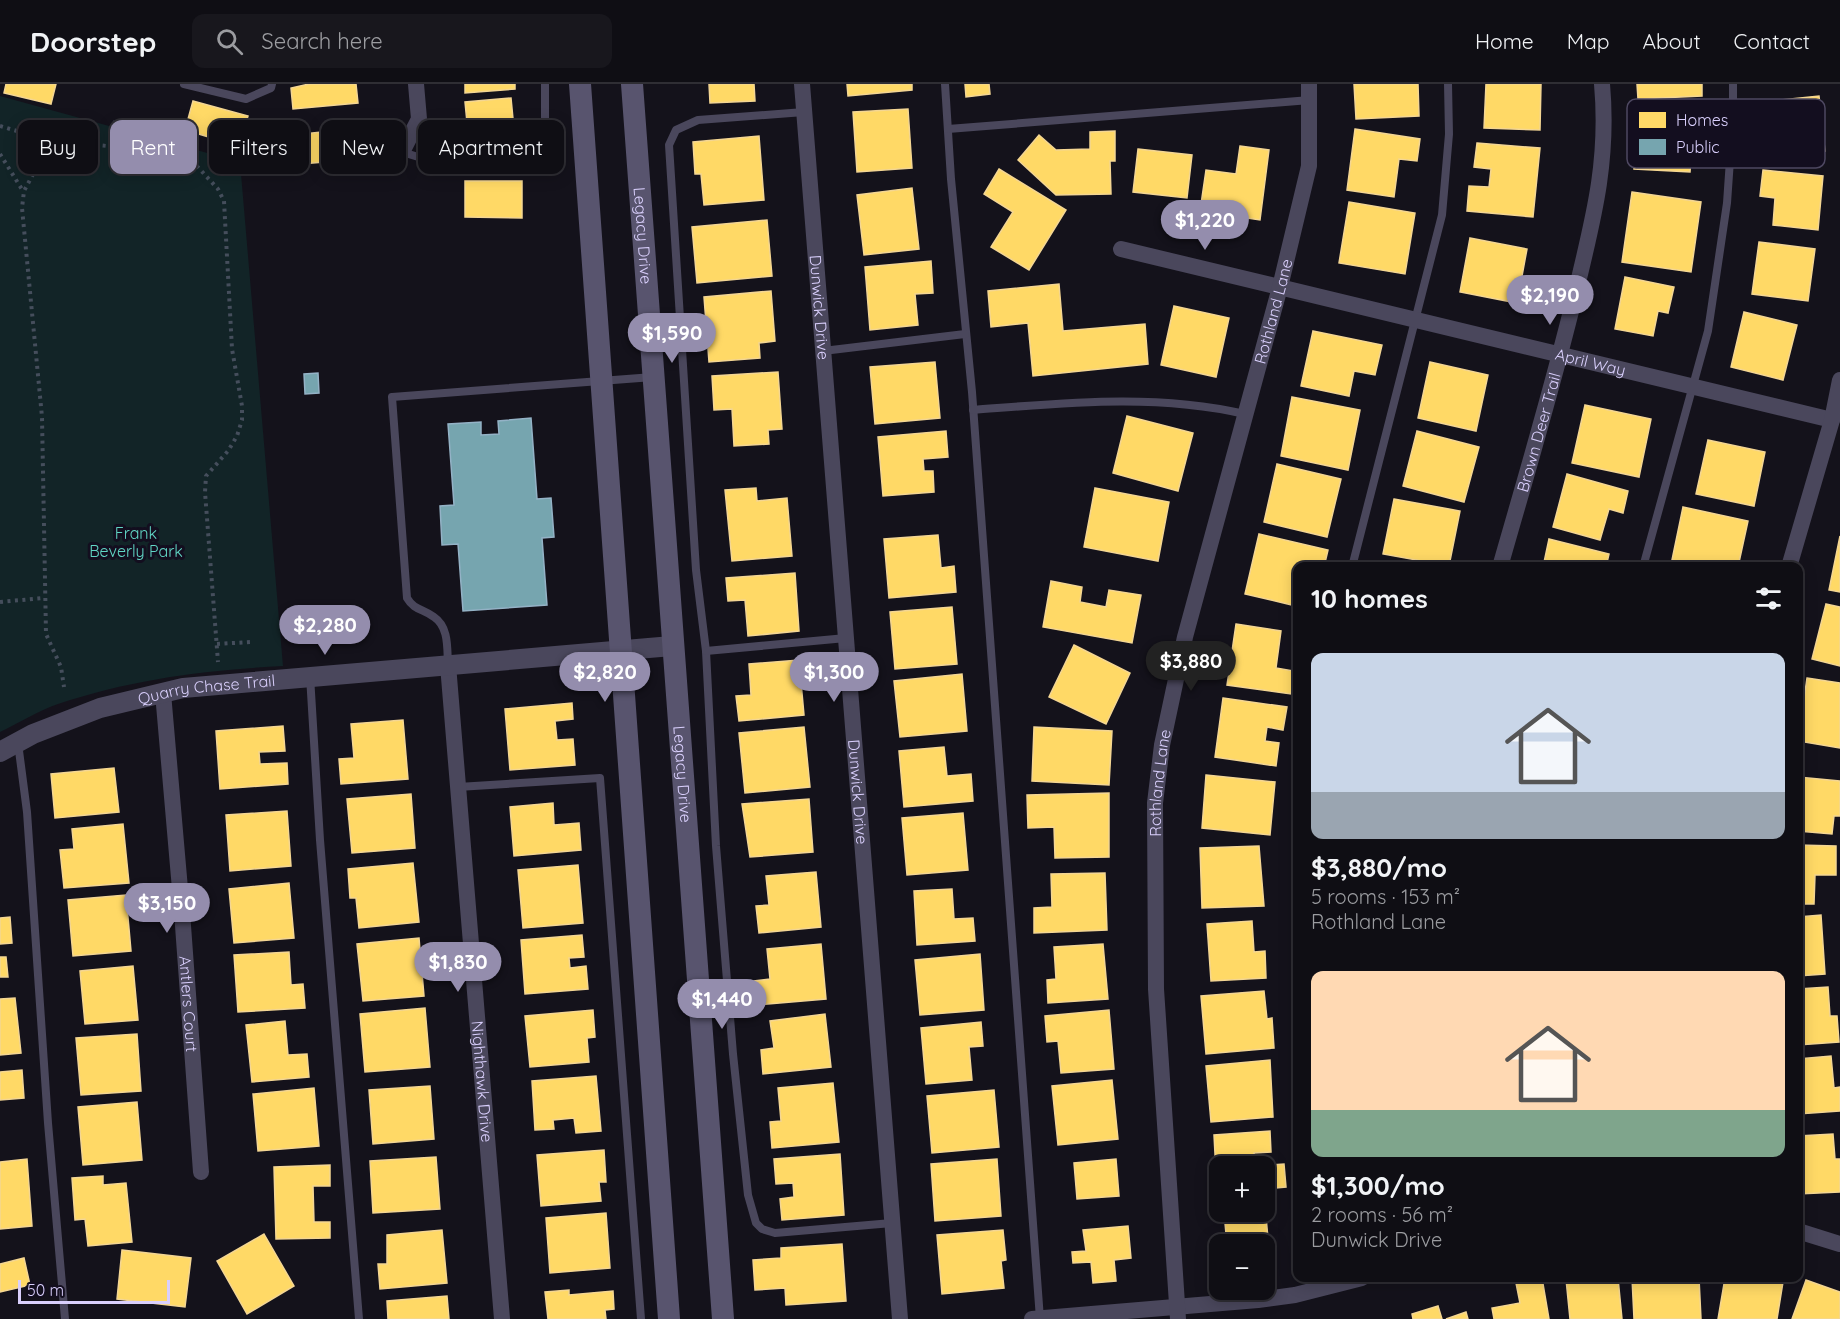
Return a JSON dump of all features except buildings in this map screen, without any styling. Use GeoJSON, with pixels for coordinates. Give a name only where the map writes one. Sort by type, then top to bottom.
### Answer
{"type":"FeatureCollection","features":[{"type":"Feature","properties":{"kind":"main road"},"geometry":{"type":"LineString","coordinates":[[580,84],[669,1319]]}},
{"type":"Feature","properties":{"kind":"main road","name":"Legacy Drive"},"geometry":{"type":"LineString","coordinates":[[632,84],[723,1319]]}},
{"type":"Feature","properties":{"kind":"street"},"geometry":{"type":"LineString","coordinates":[[406,144],[419,118],[416,84]]}},
{"type":"Feature","properties":{"kind":"street","name":"Dunwick Drive"},"geometry":{"type":"LineString","coordinates":[[802,84],[900,1319]]}},
{"type":"Feature","properties":{"kind":"street","name":"Brown Deer Trail"},"geometry":{"type":"LineString","coordinates":[[1501,562],[1561,354],[1598,201],[1605,134],[1602,84]]}},
{"type":"Feature","properties":{"kind":"street","name":"Rothland Lane"},"geometry":{"type":"LineString","coordinates":[[1177,1313],[1156,989],[1155,803],[1162,745],[1185,638],[1280,287],[1309,166],[1310,92]]}},
{"type":"Feature","properties":{"kind":"street","name":"April Way"},"geometry":{"type":"LineString","coordinates":[[1121,249],[1832,420]]}},
{"type":"Feature","properties":{"kind":"street"},"geometry":{"type":"LineString","coordinates":[[1791,562],[1832,420],[1840,380]]}},
{"type":"Feature","properties":{"kind":"street","name":"Quarry Chase Trail"},"geometry":{"type":"LineString","coordinates":[[0,752],[18,742],[100,708],[183,687],[672,646]]}},
{"type":"Feature","properties":{"kind":"street","name":"Nighthawk Drive"},"geometry":{"type":"LineString","coordinates":[[448,665],[502,1319]]}},
{"type":"Feature","properties":{"kind":"street","name":"Antlers Court"},"geometry":{"type":"LineString","coordinates":[[163,693],[201,1172]]}},
{"type":"Feature","properties":{"kind":"street"},"geometry":{"type":"LineString","coordinates":[[1803,1233],[1840,1244]]}},
{"type":"Feature","properties":{"kind":"street"},"geometry":{"type":"LineString","coordinates":[[1032,1319],[1177,1313],[1258,1300],[1326,1283]]}},
{"type":"Feature","properties":{"kind":"lane"},"geometry":{"type":"LineString","coordinates":[[184,84],[246,99],[272,88],[273,84]]}},
{"type":"Feature","properties":{"kind":"lane"},"geometry":{"type":"LineString","coordinates":[[406,153],[438,163],[495,163],[536,152],[545,138],[545,84]]}},
{"type":"Feature","properties":{"kind":"lane"},"geometry":{"type":"LineString","coordinates":[[945,84],[973,410],[1040,1319]]}},
{"type":"Feature","properties":{"kind":"lane"},"geometry":{"type":"LineString","coordinates":[[1353,562],[1442,215],[1449,134],[1448,84]]}},
{"type":"Feature","properties":{"kind":"lane"},"geometry":{"type":"LineString","coordinates":[[1732,99],[1733,84]]}},
{"type":"Feature","properties":{"kind":"lane"},"geometry":{"type":"LineString","coordinates":[[948,129],[1310,92]]}},
{"type":"Feature","properties":{"kind":"lane"},"geometry":{"type":"LineString","coordinates":[[804,112],[698,120],[676,130],[669,145],[696,570],[706,651],[716,846],[731,1033],[748,1195],[756,1223],[762,1229],[775,1233],[892,1223]]}},
{"type":"Feature","properties":{"kind":"lane"},"geometry":{"type":"LineString","coordinates":[[1644,562],[1708,331],[1720,268],[1729,168]]}},
{"type":"Feature","properties":{"kind":"lane"},"geometry":{"type":"LineString","coordinates":[[823,351],[965,334]]}},
{"type":"Feature","properties":{"kind":"lane"},"geometry":{"type":"LineString","coordinates":[[448,665],[445,631],[434,616],[418,610],[407,598],[393,397],[653,377]]}},
{"type":"Feature","properties":{"kind":"lane"},"geometry":{"type":"LineString","coordinates":[[973,410],[1102,400],[1165,401],[1207,405],[1245,414]]}},
{"type":"Feature","properties":{"kind":"lane"},"geometry":{"type":"LineString","coordinates":[[706,651],[846,638]]}},
{"type":"Feature","properties":{"kind":"lane"},"geometry":{"type":"LineString","coordinates":[[310,676],[320,840],[359,1319]]}},
{"type":"Feature","properties":{"kind":"lane"},"geometry":{"type":"LineString","coordinates":[[18,742],[27,812],[48,1123],[65,1319]]}},
{"type":"Feature","properties":{"kind":"lane"},"geometry":{"type":"LineString","coordinates":[[458,787],[600,778],[642,1319]]}},
{"type":"Feature","properties":{"kind":"path"},"geometry":{"type":"LineString","coordinates":[[0,126],[18,131]]}},
{"type":"Feature","properties":{"kind":"path"},"geometry":{"type":"LineString","coordinates":[[98,145],[110,146]]}},
{"type":"Feature","properties":{"kind":"path"},"geometry":{"type":"LineString","coordinates":[[0,154],[24,191]]}},
{"type":"Feature","properties":{"kind":"path"},"geometry":{"type":"LineString","coordinates":[[197,166],[218,189],[226,213],[228,298],[242,413],[237,436],[206,476],[205,492],[218,662]]}},
{"type":"Feature","properties":{"kind":"path"},"geometry":{"type":"LineString","coordinates":[[33,174],[24,191],[22,208],[42,417],[43,598],[46,634],[61,667],[64,687]]}},
{"type":"Feature","properties":{"kind":"path"},"geometry":{"type":"LineString","coordinates":[[0,602],[43,598]]}},
{"type":"Feature","properties":{"kind":"path"},"geometry":{"type":"LineString","coordinates":[[217,644],[250,642]]}},
{"type":"Feature","properties":{"kind":"green space","name":"Frank Beverly Park"},"geometry":{"type":"Polygon","coordinates":[[[0,96],[87,120],[18,120],[18,174],[98,174],[98,123],[110,126],[110,174],[197,174],[197,150],[209,153],[209,174],[241,174],[283,666],[197,673],[114,688],[51,707],[0,732],[0,96]]]}}]}
